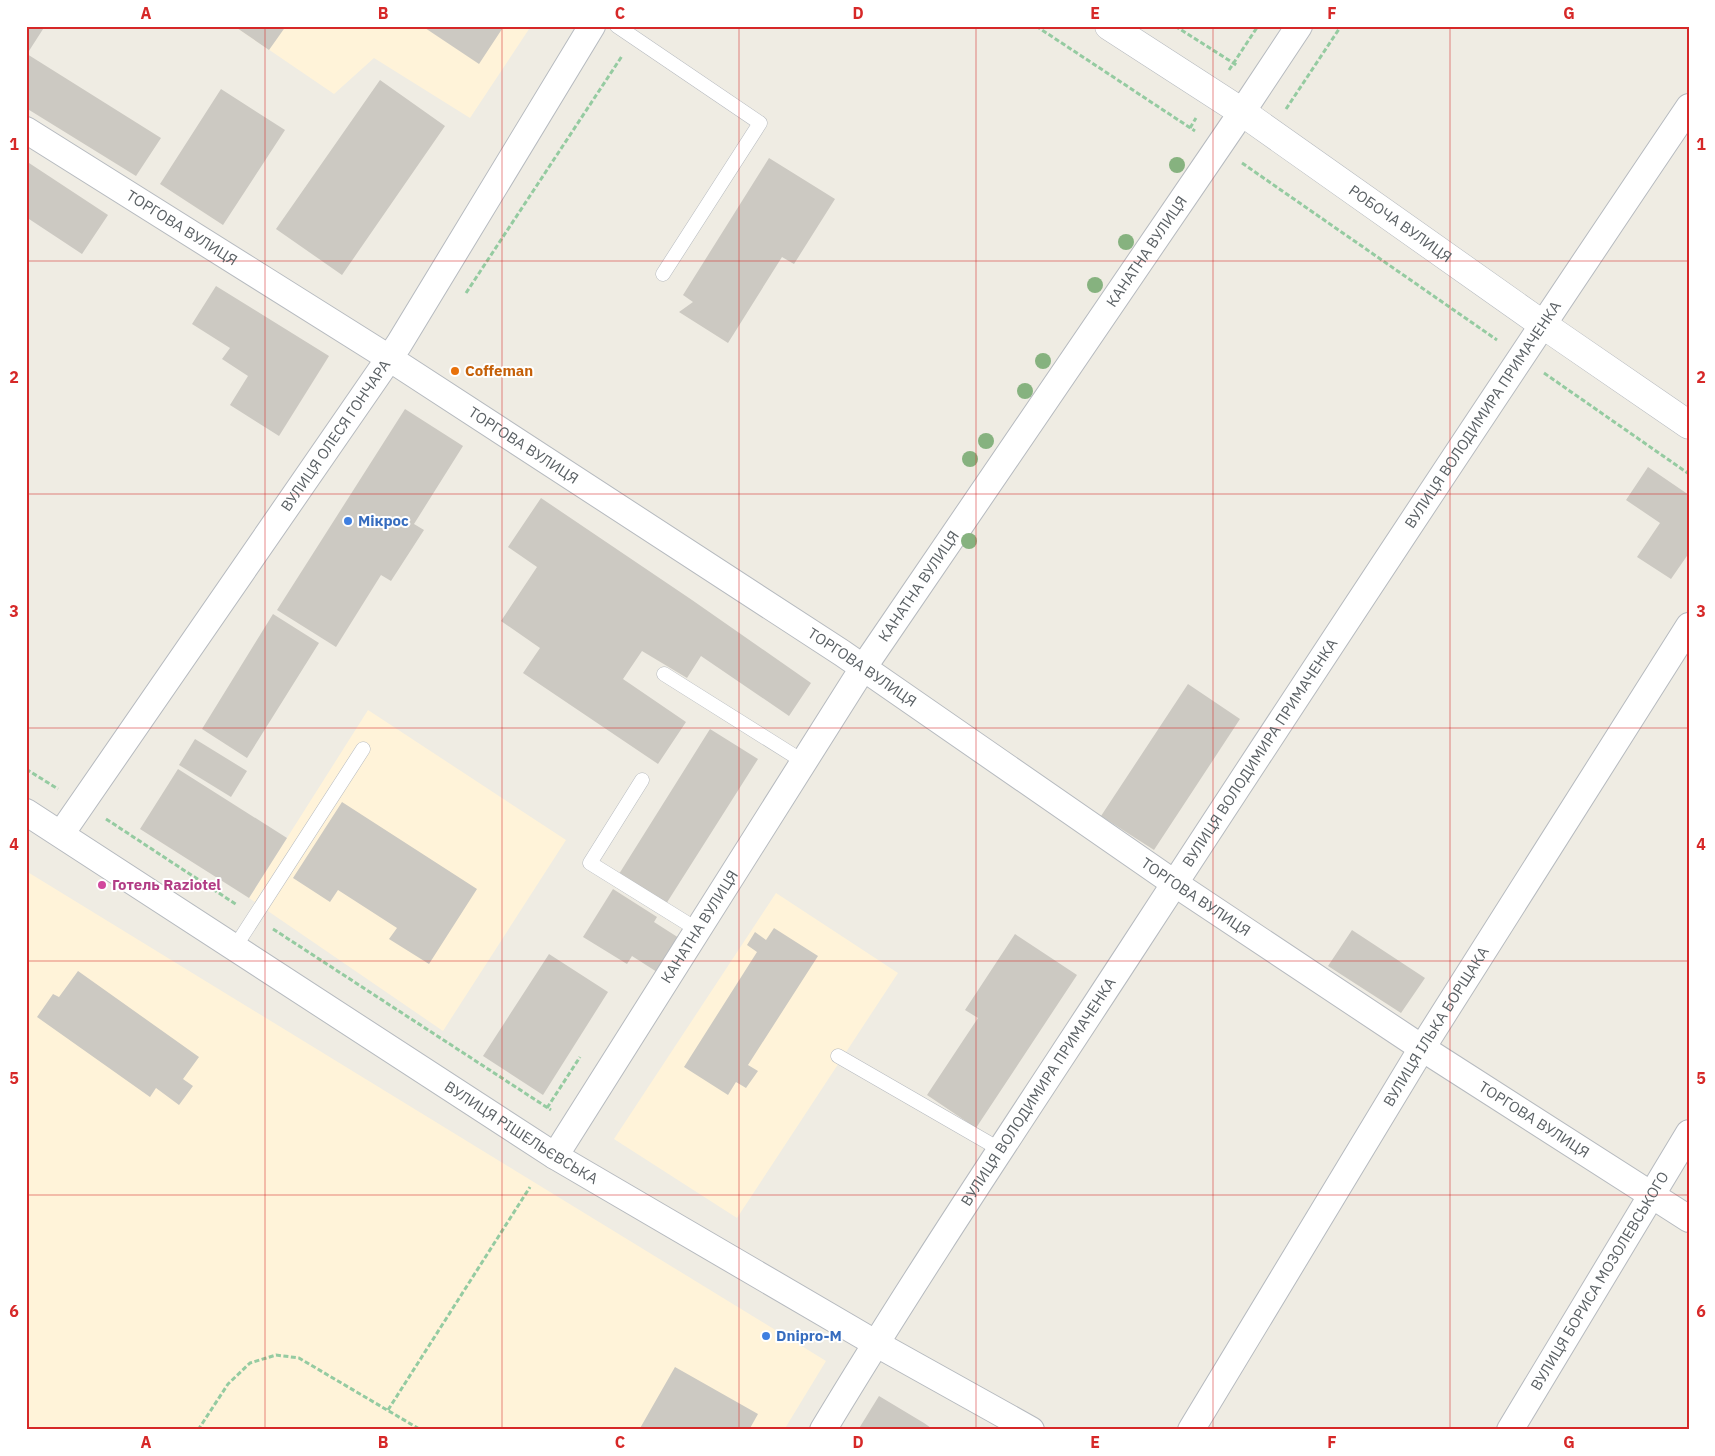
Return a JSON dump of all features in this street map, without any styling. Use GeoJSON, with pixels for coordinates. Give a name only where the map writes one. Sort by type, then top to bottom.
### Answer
{"type":"FeatureCollection","features":[{"type":"Feature","properties":{"kind":"street","name":"ВУЛИЦЯ ОЛЕСЯ ГОНЧАРА"},"geometry":{"type":"LineString","coordinates":[[61,834],[389,358],[592,26]]}},
{"type":"Feature","properties":{"kind":"street","name":"РОБОЧА ВУЛИЦЯ"},"geometry":{"type":"LineString","coordinates":[[1109,26],[1242,112],[1542,324],[1689,425]]}},
{"type":"Feature","properties":{"kind":"street","name":"КАНАТНА ВУЛИЦЯ"},"geometry":{"type":"LineString","coordinates":[[556,1156],[863,668],[1219,147],[1298,26]]}},
{"type":"Feature","properties":{"kind":"street","name":"ВУЛИЦЯ ВОЛОДИМИРА ПРИМАЧЕНКА"},"geometry":{"type":"LineString","coordinates":[[822,1430],[875,1343],[1174,883],[1520,356],[1689,107]]}},
{"type":"Feature","properties":{"kind":"street","name":"ТОРГОВА ВУЛИЦЯ"},"geometry":{"type":"LineString","coordinates":[[26,130],[389,358],[863,668],[1174,883],[1422,1048],[1689,1218]]}},
{"type":"Feature","properties":{"kind":"street","name":"ВУЛИЦЯ ІЛЬКА БОРЩАКА"},"geometry":{"type":"LineString","coordinates":[[1191,1430],[1422,1048],[1689,626]]}},
{"type":"Feature","properties":{"kind":"street","name":"ВУЛИЦЯ РІШЕЛЬЄВСЬКА"},"geometry":{"type":"LineString","coordinates":[[26,812],[556,1156],[875,1343],[1031,1430]]}},
{"type":"Feature","properties":{"kind":"street","name":"ВУЛИЦЯ БОРИСА МОЗОЛЕВСЬКОГО"},"geometry":{"type":"LineString","coordinates":[[1510,1430],[1689,1133]]}},
{"type":"Feature","properties":{"kind":"lane"},"geometry":{"type":"LineString","coordinates":[[617,26],[760,123],[663,274]]}},
{"type":"Feature","properties":{"kind":"lane"},"geometry":{"type":"LineString","coordinates":[[664,674],[804,762]]}},
{"type":"Feature","properties":{"kind":"lane"},"geometry":{"type":"LineString","coordinates":[[235,947],[362,749]]}},
{"type":"Feature","properties":{"kind":"lane"},"geometry":{"type":"LineString","coordinates":[[642,780],[590,863],[698,930]]}},
{"type":"Feature","properties":{"kind":"lane"},"geometry":{"type":"LineString","coordinates":[[838,1056],[1001,1150]]}},
{"type":"Feature","properties":{"kind":"path"},"geometry":{"type":"LineString","coordinates":[[1036,26],[1219,147],[1689,474]]}},
{"type":"Feature","properties":{"kind":"path"},"geometry":{"type":"LineString","coordinates":[[1175,26],[1262,82]]}},
{"type":"Feature","properties":{"kind":"path"},"geometry":{"type":"LineString","coordinates":[[1213,94],[1258,26]]}},
{"type":"Feature","properties":{"kind":"path"},"geometry":{"type":"LineString","coordinates":[[1282,114],[1341,26]]}},
{"type":"Feature","properties":{"kind":"path"},"geometry":{"type":"LineString","coordinates":[[462,300],[634,37]]}},
{"type":"Feature","properties":{"kind":"path"},"geometry":{"type":"LineString","coordinates":[[26,769],[574,1125]]}},
{"type":"Feature","properties":{"kind":"path"},"geometry":{"type":"LineString","coordinates":[[388,1410],[530,1187]]}},
{"type":"Feature","properties":{"kind":"path"},"geometry":{"type":"LineString","coordinates":[[198,1430],[228,1384],[250,1363],[276,1355],[299,1358],[421,1430]]}},
{"type":"Feature","properties":{"kind":"shaded area"},"geometry":{"type":"Polygon","coordinates":[[[234,26],[531,26],[470,118],[374,58],[334,94],[234,26]]]}},
{"type":"Feature","properties":{"kind":"shaded area"},"geometry":{"type":"Polygon","coordinates":[[[368,710],[566,840],[443,1031],[249,898],[368,710]]]}},
{"type":"Feature","properties":{"kind":"shaded area"},"geometry":{"type":"Polygon","coordinates":[[[26,871],[826,1361],[784,1430],[26,1430],[26,871]]]}},
{"type":"Feature","properties":{"kind":"shaded area"},"geometry":{"type":"Polygon","coordinates":[[[776,893],[898,973],[737,1218],[614,1139],[776,893]]]}},
{"type":"Feature","properties":{"kind":"building"},"geometry":{"type":"Polygon","coordinates":[[[26,26],[45,26],[27,54],[161,138],[136,176],[26,108],[26,26]]]}},
{"type":"Feature","properties":{"kind":"building"},"geometry":{"type":"Polygon","coordinates":[[[234,26],[286,26],[269,50],[234,26]]]}},
{"type":"Feature","properties":{"kind":"building"},"geometry":{"type":"Polygon","coordinates":[[[422,26],[504,26],[479,64],[422,26]]]}},
{"type":"Feature","properties":{"kind":"building"},"geometry":{"type":"Polygon","coordinates":[[[380,80],[445,126],[342,275],[276,229],[380,80]]]}},
{"type":"Feature","properties":{"kind":"building"},"geometry":{"type":"Polygon","coordinates":[[[221,89],[285,130],[223,225],[160,184],[221,89]]]}},
{"type":"Feature","properties":{"kind":"building"},"geometry":{"type":"Polygon","coordinates":[[[769,158],[835,199],[794,264],[782,257],[728,343],[679,312],[693,302],[683,295],[769,158]]]}},
{"type":"Feature","properties":{"kind":"building"},"geometry":{"type":"Polygon","coordinates":[[[26,161],[108,215],[82,254],[26,217],[26,161]]]}},
{"type":"Feature","properties":{"kind":"building"},"geometry":{"type":"Polygon","coordinates":[[[216,286],[329,356],[279,436],[230,405],[248,376],[222,359],[230,348],[192,324],[216,286]]]}},
{"type":"Feature","properties":{"kind":"building"},"geometry":{"type":"Polygon","coordinates":[[[405,409],[463,446],[414,524],[424,530],[391,581],[381,575],[336,647],[277,610],[405,409]]]}},
{"type":"Feature","properties":{"kind":"building"},"geometry":{"type":"Polygon","coordinates":[[[1648,467],[1689,495],[1689,553],[1671,579],[1637,557],[1660,523],[1626,500],[1648,467]]]}},
{"type":"Feature","properties":{"kind":"building"},"geometry":{"type":"Polygon","coordinates":[[[541,498],[811,683],[789,716],[701,656],[687,678],[642,651],[623,679],[686,722],[658,764],[523,673],[540,648],[501,621],[537,567],[508,547],[541,498]]]}},
{"type":"Feature","properties":{"kind":"building"},"geometry":{"type":"Polygon","coordinates":[[[273,614],[319,643],[247,758],[202,729],[273,614]]]}},
{"type":"Feature","properties":{"kind":"building"},"geometry":{"type":"Polygon","coordinates":[[[1188,684],[1240,719],[1154,850],[1101,816],[1188,684]]]}},
{"type":"Feature","properties":{"kind":"building"},"geometry":{"type":"Polygon","coordinates":[[[710,729],[758,759],[666,904],[619,874],[710,729]]]}},
{"type":"Feature","properties":{"kind":"building"},"geometry":{"type":"Polygon","coordinates":[[[195,739],[247,771],[231,797],[179,765],[195,739]]]}},
{"type":"Feature","properties":{"kind":"building"},"geometry":{"type":"Polygon","coordinates":[[[178,769],[287,838],[249,898],[140,829],[178,769]]]}},
{"type":"Feature","properties":{"kind":"building"},"geometry":{"type":"Polygon","coordinates":[[[342,802],[477,889],[429,964],[389,939],[397,928],[338,890],[330,902],[293,878],[342,802]]]}},
{"type":"Feature","properties":{"kind":"building"},"geometry":{"type":"Polygon","coordinates":[[[613,889],[657,917],[654,922],[679,938],[657,972],[632,956],[627,964],[583,937],[613,889]]]}},
{"type":"Feature","properties":{"kind":"building"},"geometry":{"type":"Polygon","coordinates":[[[774,928],[818,956],[748,1065],[758,1071],[746,1088],[736,1082],[728,1095],[684,1067],[757,952],[747,945],[755,932],[766,940],[774,928]]]}},
{"type":"Feature","properties":{"kind":"building"},"geometry":{"type":"Polygon","coordinates":[[[1352,930],[1425,978],[1401,1013],[1328,966],[1352,930]]]}},
{"type":"Feature","properties":{"kind":"building"},"geometry":{"type":"Polygon","coordinates":[[[1015,934],[1077,975],[976,1128],[927,1095],[978,1018],[965,1010],[1015,934]]]}},
{"type":"Feature","properties":{"kind":"building"},"geometry":{"type":"Polygon","coordinates":[[[549,954],[608,992],[543,1095],[483,1056],[549,954]]]}},
{"type":"Feature","properties":{"kind":"building"},"geometry":{"type":"Polygon","coordinates":[[[78,971],[199,1057],[183,1079],[193,1086],[179,1105],[156,1088],[150,1097],[37,1017],[53,994],[59,997],[78,971]]]}},
{"type":"Feature","properties":{"kind":"building"},"geometry":{"type":"Polygon","coordinates":[[[675,1367],[758,1414],[749,1430],[639,1430],[675,1367]]]}},
{"type":"Feature","properties":{"kind":"building"},"geometry":{"type":"Polygon","coordinates":[[[879,1396],[924,1423],[934,1430],[858,1430],[879,1396]]]}},
{"type":"Feature","properties":{"kind":"place","name":"Coffeman"},"geometry":{"type":"Point","coordinates":[455,371]}},
{"type":"Feature","properties":{"kind":"place","name":"Мікрос"},"geometry":{"type":"Point","coordinates":[348,521]}},
{"type":"Feature","properties":{"kind":"place","name":"Готель Raziotel"},"geometry":{"type":"Point","coordinates":[102,885]}},
{"type":"Feature","properties":{"kind":"place","name":"Dnipro-M"},"geometry":{"type":"Point","coordinates":[766,1336]}}]}
